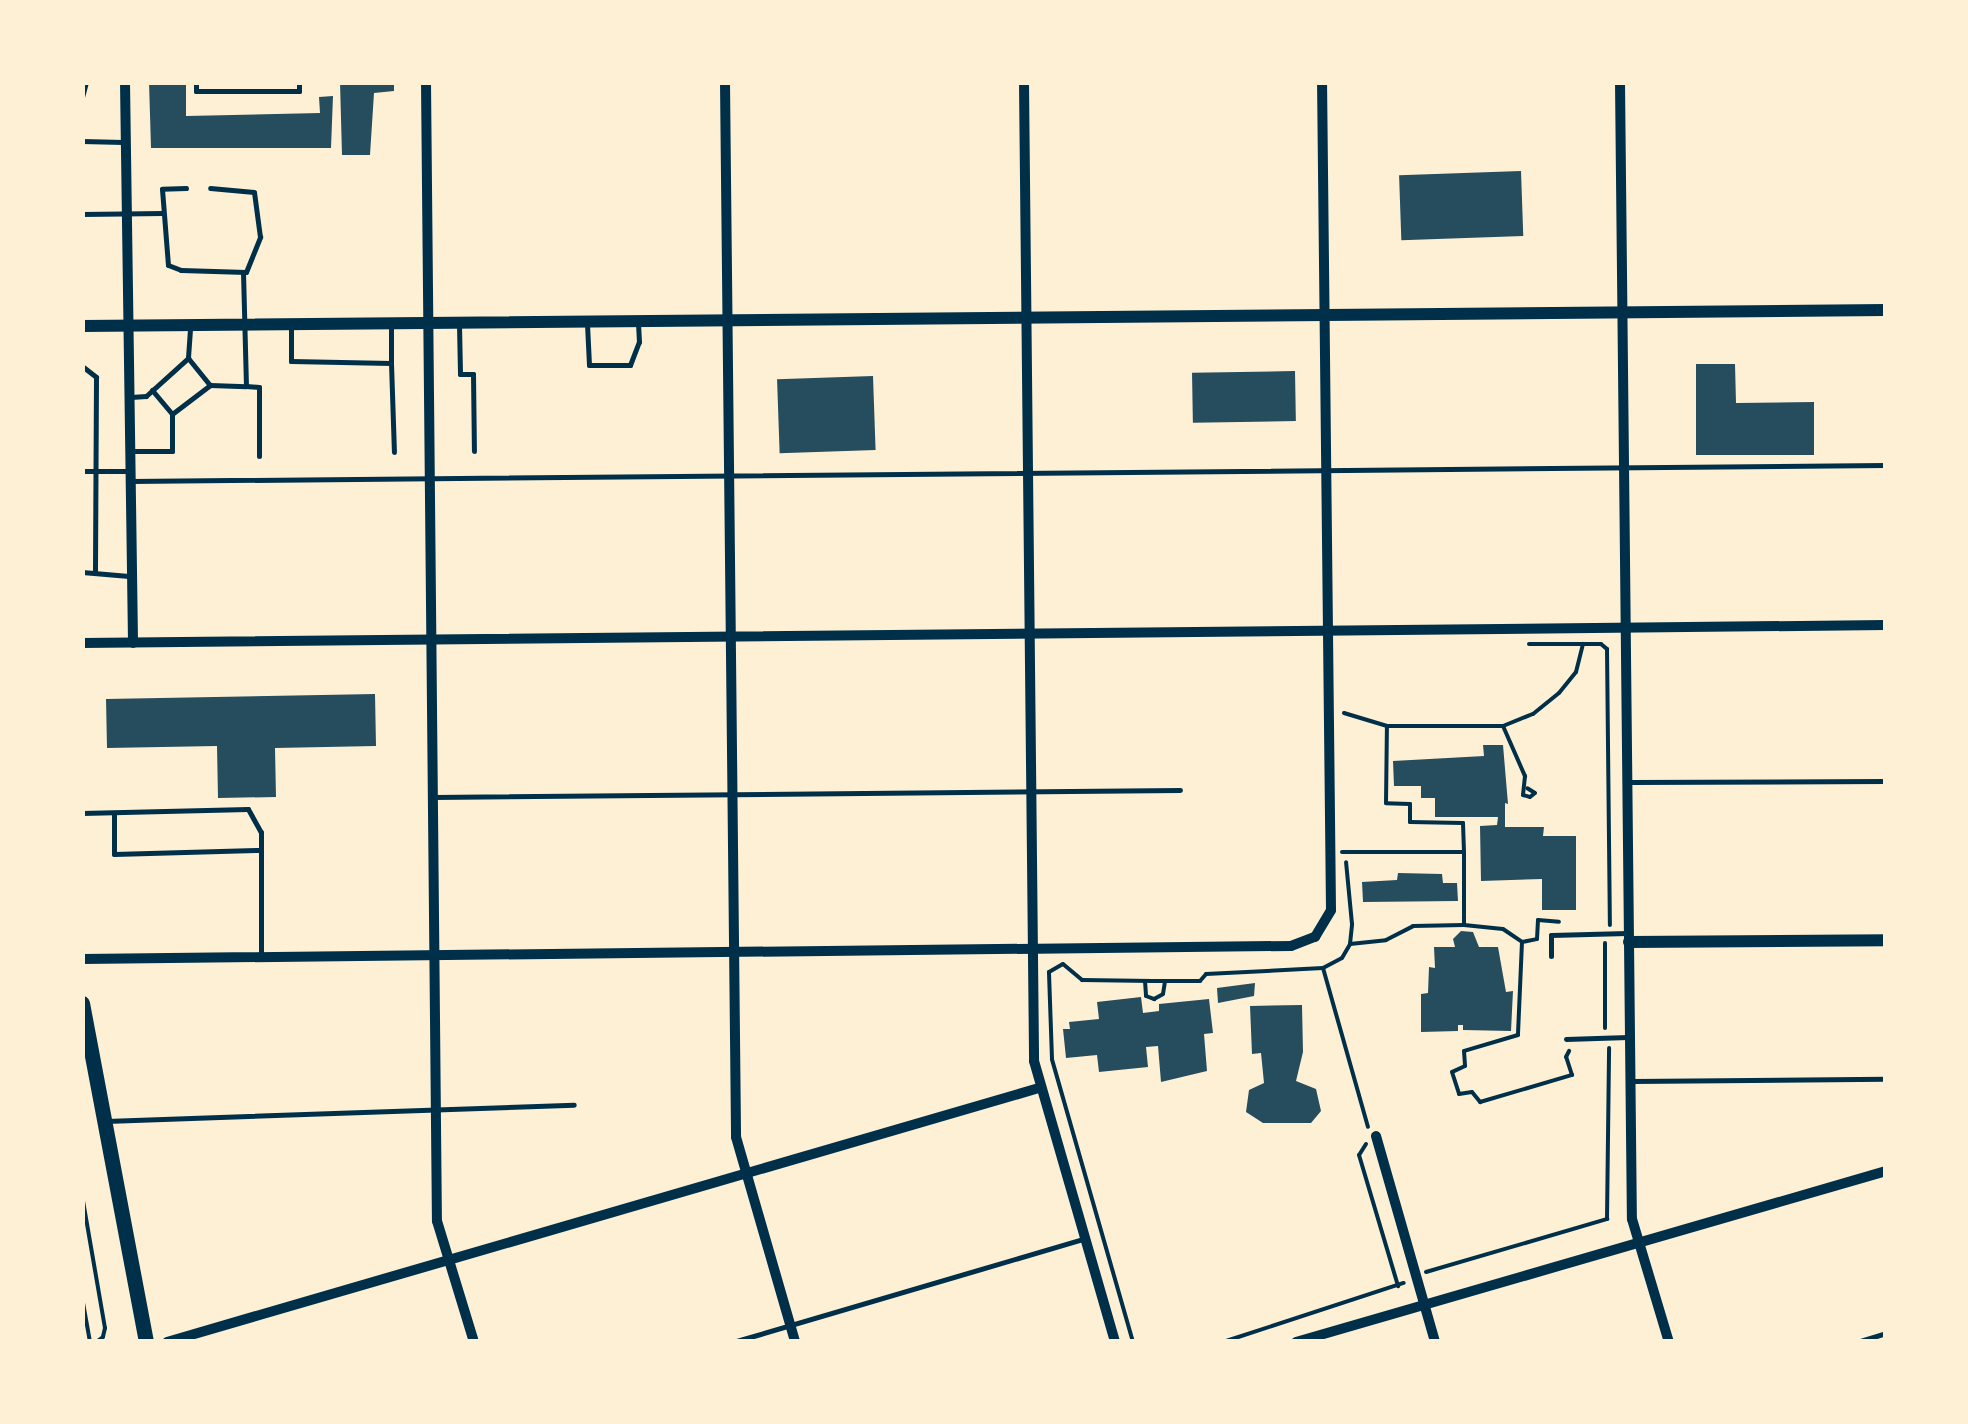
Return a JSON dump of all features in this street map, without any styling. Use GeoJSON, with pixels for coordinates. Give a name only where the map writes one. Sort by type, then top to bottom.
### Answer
{"type":"FeatureCollection","features":[{"type":"Feature","properties":{"kind":"main road"},"geometry":{"type":"LineString","coordinates":[[82,1004],[146,1342]]}},
{"type":"Feature","properties":{"kind":"street"},"geometry":{"type":"LineString","coordinates":[[125,82],[133,643]]}},
{"type":"Feature","properties":{"kind":"street"},"geometry":{"type":"LineString","coordinates":[[426,82],[437,1221],[474,1342]]}},
{"type":"Feature","properties":{"kind":"street"},"geometry":{"type":"LineString","coordinates":[[725,82],[736,1137],[796,1342]]}},
{"type":"Feature","properties":{"kind":"street"},"geometry":{"type":"LineString","coordinates":[[1024,82],[1034,1061],[1114,1342]]}},
{"type":"Feature","properties":{"kind":"street"},"geometry":{"type":"LineString","coordinates":[[82,959],[1291,946],[1316,937],[1330,910],[1322,82]]}},
{"type":"Feature","properties":{"kind":"street"},"geometry":{"type":"LineString","coordinates":[[1620,82],[1632,1219],[1669,1342]]}},
{"type":"Feature","properties":{"kind":"street"},"geometry":{"type":"LineString","coordinates":[[82,326],[1886,310]]}},
{"type":"Feature","properties":{"kind":"street"},"geometry":{"type":"LineString","coordinates":[[82,642],[1886,625]]}},
{"type":"Feature","properties":{"kind":"street"},"geometry":{"type":"LineString","coordinates":[[1629,938],[1886,940]]}},
{"type":"Feature","properties":{"kind":"street"},"geometry":{"type":"LineString","coordinates":[[167,1342],[1040,1088]]}},
{"type":"Feature","properties":{"kind":"street"},"geometry":{"type":"LineString","coordinates":[[1376,1136],[1435,1342]]}},
{"type":"Feature","properties":{"kind":"street"},"geometry":{"type":"LineString","coordinates":[[1296,1342],[1886,1170]]}},
{"type":"Feature","properties":{"kind":"lane"},"geometry":{"type":"LineString","coordinates":[[82,97],[86,82]]}},
{"type":"Feature","properties":{"kind":"lane"},"geometry":{"type":"LineString","coordinates":[[196,82],[196,91],[299,91],[299,82]]}},
{"type":"Feature","properties":{"kind":"lane"},"geometry":{"type":"LineString","coordinates":[[82,141],[126,142]]}},
{"type":"Feature","properties":{"kind":"lane"},"geometry":{"type":"LineString","coordinates":[[186,188],[162,188],[168,265],[181,270],[243,272]]}},
{"type":"Feature","properties":{"kind":"lane"},"geometry":{"type":"LineString","coordinates":[[210,188],[254,192],[260,238],[243,272],[246,386]]}},
{"type":"Feature","properties":{"kind":"lane"},"geometry":{"type":"LineString","coordinates":[[82,214],[164,213]]}},
{"type":"Feature","properties":{"kind":"lane"},"geometry":{"type":"LineString","coordinates":[[587,324],[589,365],[630,366],[639,342],[638,323]]}},
{"type":"Feature","properties":{"kind":"lane"},"geometry":{"type":"LineString","coordinates":[[459,325],[460,374],[473,374],[474,451]]}},
{"type":"Feature","properties":{"kind":"lane"},"geometry":{"type":"LineString","coordinates":[[130,396],[146,396],[173,376],[188,358],[190,326]]}},
{"type":"Feature","properties":{"kind":"lane"},"geometry":{"type":"LineString","coordinates":[[291,326],[291,362],[392,363]]}},
{"type":"Feature","properties":{"kind":"lane"},"geometry":{"type":"LineString","coordinates":[[391,326],[394,452]]}},
{"type":"Feature","properties":{"kind":"lane"},"geometry":{"type":"LineString","coordinates":[[188,358],[210,385]]}},
{"type":"Feature","properties":{"kind":"lane"},"geometry":{"type":"LineString","coordinates":[[82,366],[96,377],[96,573]]}},
{"type":"Feature","properties":{"kind":"lane"},"geometry":{"type":"LineString","coordinates":[[172,414],[191,395],[210,385],[259,387],[259,456]]}},
{"type":"Feature","properties":{"kind":"lane"},"geometry":{"type":"LineString","coordinates":[[131,451],[172,452],[172,414],[152,390]]}},
{"type":"Feature","properties":{"kind":"lane"},"geometry":{"type":"LineString","coordinates":[[82,471],[131,476],[431,478],[1886,464]]}},
{"type":"Feature","properties":{"kind":"lane"},"geometry":{"type":"LineString","coordinates":[[82,572],[132,576]]}},
{"type":"Feature","properties":{"kind":"lane"},"geometry":{"type":"LineString","coordinates":[[1627,782],[1886,781]]}},
{"type":"Feature","properties":{"kind":"lane"},"geometry":{"type":"LineString","coordinates":[[434,797],[1180,790]]}},
{"type":"Feature","properties":{"kind":"lane"},"geometry":{"type":"LineString","coordinates":[[82,813],[248,810],[261,832],[261,957]]}},
{"type":"Feature","properties":{"kind":"lane"},"geometry":{"type":"LineString","coordinates":[[114,813],[114,854],[261,850]]}},
{"type":"Feature","properties":{"kind":"lane"},"geometry":{"type":"LineString","coordinates":[[1551,956],[1550,935],[1610,933],[1629,938]]}},
{"type":"Feature","properties":{"kind":"lane"},"geometry":{"type":"LineString","coordinates":[[1566,1039],[1630,1037]]}},
{"type":"Feature","properties":{"kind":"lane"},"geometry":{"type":"LineString","coordinates":[[1630,1081],[1886,1079]]}},
{"type":"Feature","properties":{"kind":"lane"},"geometry":{"type":"LineString","coordinates":[[103,1122],[574,1104]]}},
{"type":"Feature","properties":{"kind":"lane"},"geometry":{"type":"LineString","coordinates":[[733,1342],[1084,1239]]}},
{"type":"Feature","properties":{"kind":"lane"},"geometry":{"type":"LineString","coordinates":[[1857,1342],[1886,1333]]}},
{"type":"Feature","properties":{"kind":"path"},"geometry":{"type":"LineString","coordinates":[[1329,712],[1388,726],[1503,726],[1533,714],[1559,693],[1576,672],[1583,630]]}},
{"type":"Feature","properties":{"kind":"path"},"geometry":{"type":"LineString","coordinates":[[1224,1342],[1398,1287],[1416,1277],[1607,1220],[1608,649],[1601,644],[1525,644]]}},
{"type":"Feature","properties":{"kind":"path"},"geometry":{"type":"LineString","coordinates":[[1388,726],[1386,804],[1410,804],[1410,822],[1463,823],[1464,925]]}},
{"type":"Feature","properties":{"kind":"path"},"geometry":{"type":"LineString","coordinates":[[1503,726],[1517,752],[1527,788]]}},
{"type":"Feature","properties":{"kind":"path"},"geometry":{"type":"LineString","coordinates":[[1329,852],[1464,852]]}},
{"type":"Feature","properties":{"kind":"path"},"geometry":{"type":"LineString","coordinates":[[1134,1342],[1052,1059],[1050,972],[1063,964],[1082,980],[1165,981],[1200,980],[1206,974],[1323,968],[1342,958],[1350,944],[1352,924],[1345,852]]}},
{"type":"Feature","properties":{"kind":"path"},"geometry":{"type":"LineString","coordinates":[[1350,944],[1386,940],[1413,926],[1464,925],[1503,929],[1522,942],[1518,1035],[1464,1052],[1465,1066],[1452,1072],[1459,1094],[1472,1092],[1480,1102],[1569,1076],[1566,1054],[1579,1050]]}},
{"type":"Feature","properties":{"kind":"path"},"geometry":{"type":"LineString","coordinates":[[1323,968],[1372,1138],[1359,1154],[1398,1287]]}},
{"type":"Feature","properties":{"kind":"path"},"geometry":{"type":"LineString","coordinates":[[1145,981],[1146,996],[1154,1000],[1164,994],[1165,981]]}},
{"type":"Feature","properties":{"kind":"path"},"geometry":{"type":"LineString","coordinates":[[1598,1049],[1609,1049]]}},
{"type":"Feature","properties":{"kind":"path"},"geometry":{"type":"LineString","coordinates":[[82,1195],[105,1328],[104,1337],[93,1342],[82,1297]]}},
{"type":"Feature","properties":{"kind":"building"},"geometry":{"type":"Polygon","coordinates":[[[149,82],[186,82],[186,116],[320,113],[319,97],[333,96],[331,148],[151,148],[149,82]]]}},
{"type":"Feature","properties":{"kind":"building"},"geometry":{"type":"Polygon","coordinates":[[[340,82],[394,82],[394,91],[374,93],[370,155],[342,155],[340,82]]]}},
{"type":"Feature","properties":{"kind":"building"},"geometry":{"type":"Polygon","coordinates":[[[1521,171],[1523,236],[1401,240],[1399,175],[1521,171]]]}},
{"type":"Feature","properties":{"kind":"building"},"geometry":{"type":"Polygon","coordinates":[[[1696,364],[1735,364],[1736,403],[1814,402],[1814,455],[1696,455],[1696,364]]]}},
{"type":"Feature","properties":{"kind":"building"},"geometry":{"type":"Polygon","coordinates":[[[1295,371],[1296,421],[1193,423],[1192,373],[1295,371]]]}},
{"type":"Feature","properties":{"kind":"building"},"geometry":{"type":"Polygon","coordinates":[[[873,376],[876,450],[780,453],[777,379],[873,376]]]}},
{"type":"Feature","properties":{"kind":"building"},"geometry":{"type":"Polygon","coordinates":[[[375,694],[376,746],[275,748],[276,797],[218,798],[217,746],[107,748],[106,699],[375,694]]]}},
{"type":"Feature","properties":{"kind":"building"},"geometry":{"type":"Polygon","coordinates":[[[1483,745],[1503,745],[1508,804],[1505,803],[1505,827],[1544,827],[1543,836],[1576,836],[1576,910],[1542,910],[1542,879],[1481,881],[1480,826],[1497,825],[1498,817],[1435,817],[1435,798],[1421,798],[1421,786],[1394,786],[1393,761],[1484,756],[1483,745]]]}},
{"type":"Feature","properties":{"kind":"building"},"geometry":{"type":"Polygon","coordinates":[[[1398,873],[1442,874],[1443,883],[1457,883],[1458,901],[1363,902],[1362,882],[1397,880],[1398,873]]]}},
{"type":"Feature","properties":{"kind":"building"},"geometry":{"type":"Polygon","coordinates":[[[1461,931],[1473,932],[1479,947],[1498,947],[1506,992],[1513,991],[1511,1031],[1463,1030],[1463,1025],[1458,1025],[1458,1031],[1421,1032],[1421,994],[1428,993],[1429,967],[1435,968],[1434,947],[1455,947],[1453,939],[1461,931]]]}},
{"type":"Feature","properties":{"kind":"building"},"geometry":{"type":"Polygon","coordinates":[[[1255,983],[1254,996],[1218,1003],[1217,988],[1255,983]]]}},
{"type":"Feature","properties":{"kind":"building"},"geometry":{"type":"Polygon","coordinates":[[[1141,997],[1143,1013],[1159,1011],[1159,1004],[1209,999],[1213,1033],[1204,1034],[1207,1071],[1161,1082],[1158,1046],[1146,1047],[1148,1067],[1099,1072],[1097,1055],[1066,1058],[1063,1029],[1070,1029],[1069,1022],[1099,1019],[1097,1002],[1141,997]]]}},
{"type":"Feature","properties":{"kind":"building"},"geometry":{"type":"Polygon","coordinates":[[[1302,1005],[1303,1052],[1296,1081],[1316,1089],[1321,1111],[1311,1123],[1263,1123],[1246,1112],[1249,1090],[1264,1083],[1261,1053],[1252,1054],[1250,1006],[1302,1005]]]}}]}
